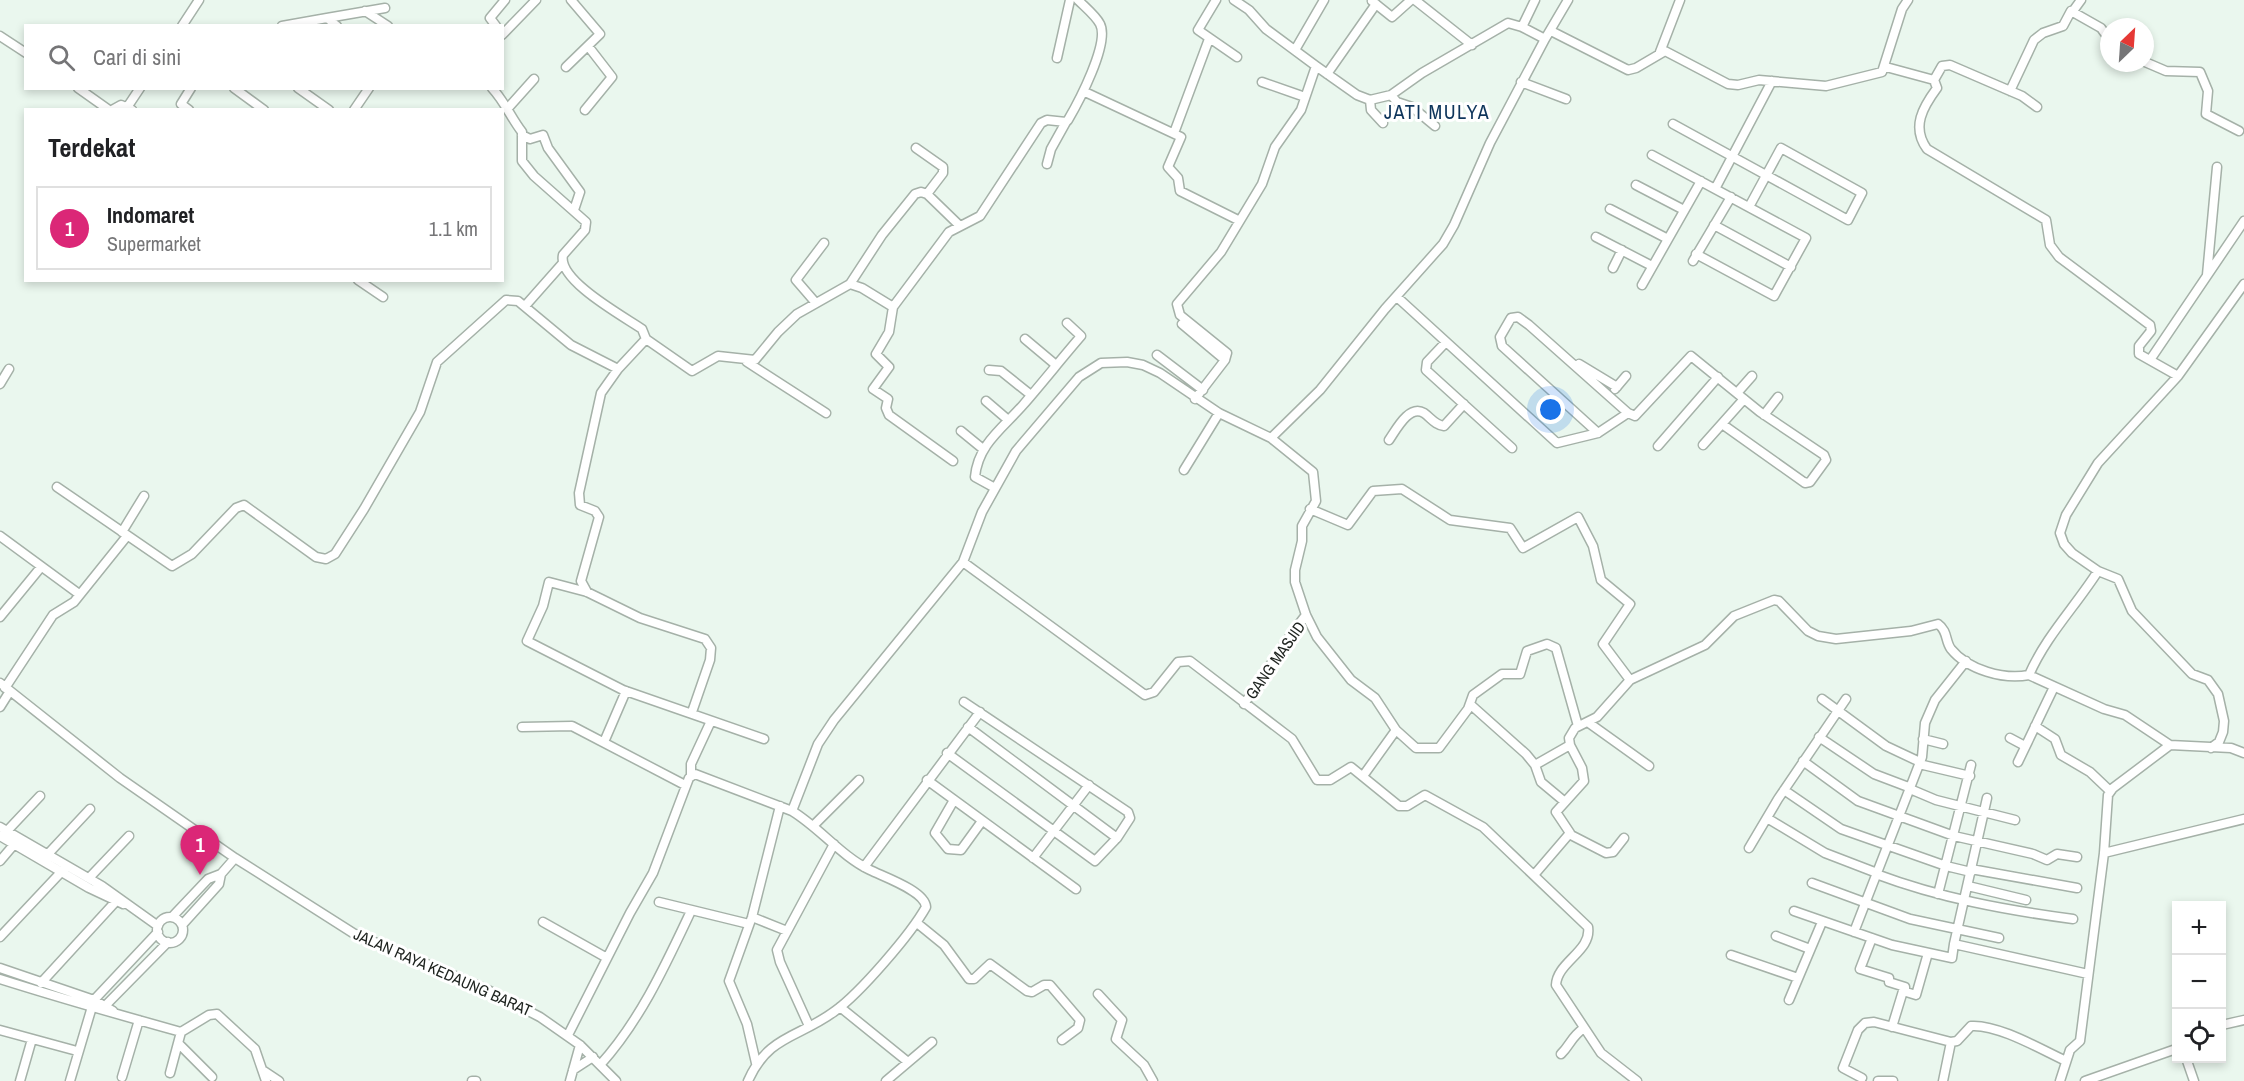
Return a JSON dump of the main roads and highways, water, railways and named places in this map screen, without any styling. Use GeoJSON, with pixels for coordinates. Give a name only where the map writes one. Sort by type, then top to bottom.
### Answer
{"type":"FeatureCollection","features":[{"type":"Feature","properties":{"kind":"place","name":"Indomaret"},"geometry":{"type":"Point","coordinates":[200,875]}},
{"type":"Feature","properties":{"kind":"district","name":"JATI MULYA"},"geometry":{"type":"Point","coordinates":[1437,112]}}]}
